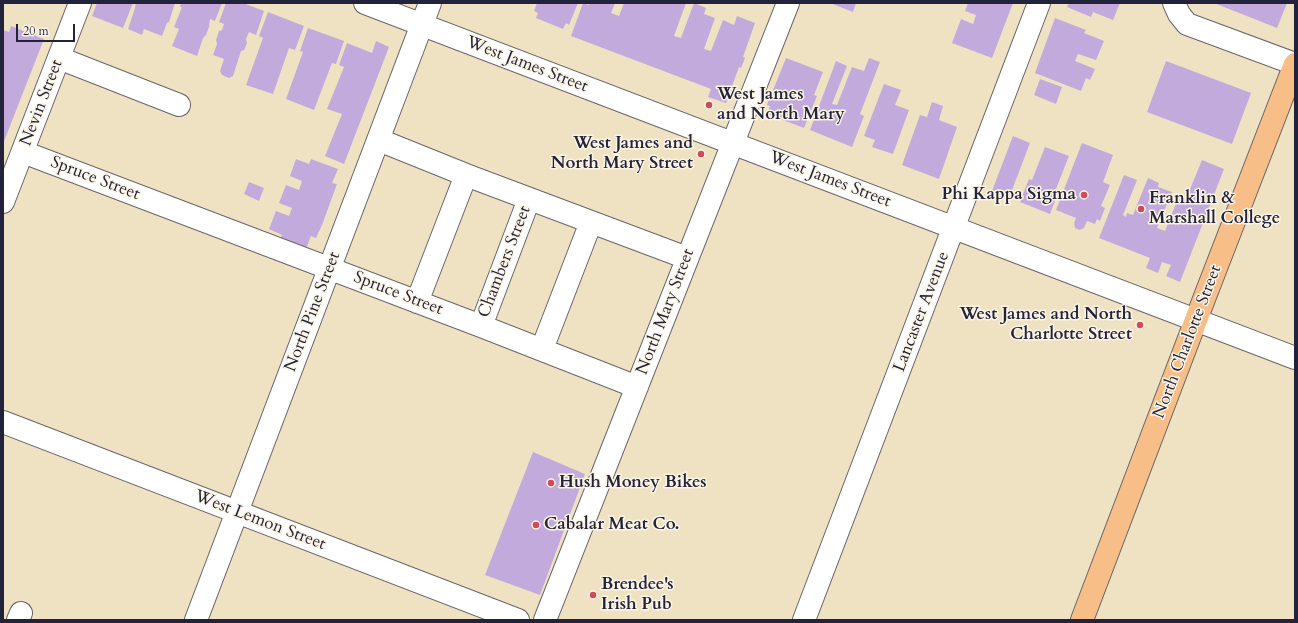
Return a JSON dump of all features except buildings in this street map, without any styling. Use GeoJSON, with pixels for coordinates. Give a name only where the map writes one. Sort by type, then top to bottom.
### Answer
{"type":"FeatureCollection","features":[{"type":"Feature","properties":{"kind":"main road","name":"North Charlotte Street"},"geometry":{"type":"LineString","coordinates":[[1082,620],[1295,64]]}},
{"type":"Feature","properties":{"kind":"street","name":"Nevin Street"},"geometry":{"type":"LineString","coordinates":[[3,202],[80,3]]}},
{"type":"Feature","properties":{"kind":"street","name":"West James Street"},"geometry":{"type":"LineString","coordinates":[[365,3],[1295,358]]}},
{"type":"Feature","properties":{"kind":"street","name":"North Pine Street"},"geometry":{"type":"LineString","coordinates":[[196,620],[430,3]]}},
{"type":"Feature","properties":{"kind":"street","name":"North Mary Street"},"geometry":{"type":"LineString","coordinates":[[545,620],[788,3]]}},
{"type":"Feature","properties":{"kind":"street","name":"Lancaster Avenue"},"geometry":{"type":"LineString","coordinates":[[804,620],[1039,3]]}},
{"type":"Feature","properties":{"kind":"street"},"geometry":{"type":"LineString","coordinates":[[1174,3],[1179,14],[1187,24],[1295,64]]}},
{"type":"Feature","properties":{"kind":"street"},"geometry":{"type":"LineString","coordinates":[[59,58],[179,105]]}},
{"type":"Feature","properties":{"kind":"street"},"geometry":{"type":"LineString","coordinates":[[378,140],[466,175],[687,258]]}},
{"type":"Feature","properties":{"kind":"street","name":"Spruce Street"},"geometry":{"type":"LineString","coordinates":[[23,152],[542,349],[637,387]]}},
{"type":"Feature","properties":{"kind":"street"},"geometry":{"type":"LineString","coordinates":[[417,302],[466,175]]}},
{"type":"Feature","properties":{"kind":"street","name":"Chambers Street"},"geometry":{"type":"LineString","coordinates":[[481,326],[529,198]]}},
{"type":"Feature","properties":{"kind":"street"},"geometry":{"type":"LineString","coordinates":[[542,349],[591,222]]}},
{"type":"Feature","properties":{"kind":"street","name":"West Lemon Street"},"geometry":{"type":"LineString","coordinates":[[3,422],[518,620]]}},
{"type":"Feature","properties":{"kind":"place","name":"West James and North Mary"},"geometry":{"type":"Point","coordinates":[709,105]}},
{"type":"Feature","properties":{"kind":"place","name":"West James and North Mary Street"},"geometry":{"type":"Point","coordinates":[701,154]}},
{"type":"Feature","properties":{"kind":"place","name":"Phi Kappa Sigma"},"geometry":{"type":"Point","coordinates":[1084,195]}},
{"type":"Feature","properties":{"kind":"place","name":"Franklin & Marshall College"},"geometry":{"type":"Point","coordinates":[1141,209]}},
{"type":"Feature","properties":{"kind":"place","name":"West James and North Charlotte Street"},"geometry":{"type":"Point","coordinates":[1140,325]}},
{"type":"Feature","properties":{"kind":"place","name":"Hush Money Bikes"},"geometry":{"type":"Point","coordinates":[551,483]}},
{"type":"Feature","properties":{"kind":"place","name":"Cabalar Meat Co."},"geometry":{"type":"Point","coordinates":[536,525]}},
{"type":"Feature","properties":{"kind":"place","name":"Brendee's Irish Pub"},"geometry":{"type":"Point","coordinates":[593,595]}}]}
